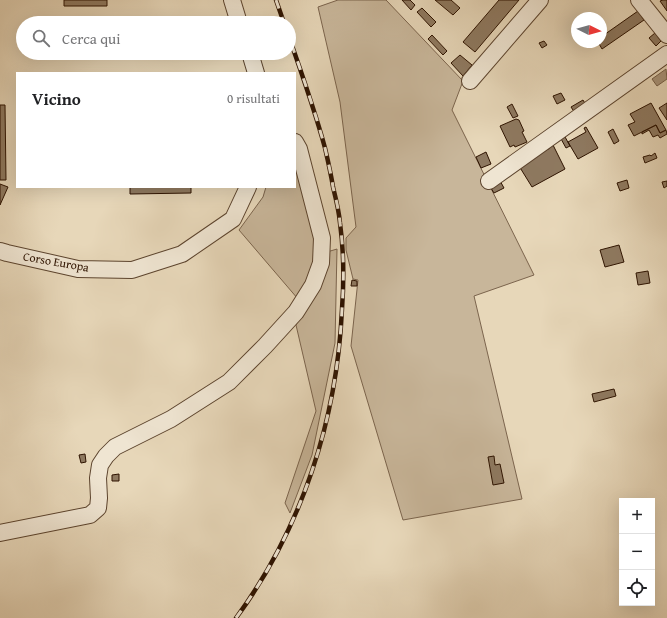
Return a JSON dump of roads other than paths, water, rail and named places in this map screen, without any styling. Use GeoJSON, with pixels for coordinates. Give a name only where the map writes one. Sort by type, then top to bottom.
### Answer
{"type":"FeatureCollection","features":[{"type":"Feature","properties":{"kind":"street"},"geometry":{"type":"LineString","coordinates":[[232,0],[237,16]]}},
{"type":"Feature","properties":{"kind":"street"},"geometry":{"type":"LineString","coordinates":[[470,81],[540,0]]}},
{"type":"Feature","properties":{"kind":"street"},"geometry":{"type":"LineString","coordinates":[[639,0],[667,34]]}},
{"type":"Feature","properties":{"kind":"street"},"geometry":{"type":"LineString","coordinates":[[489,181],[667,54]]}},
{"type":"Feature","properties":{"kind":"street"},"geometry":{"type":"LineString","coordinates":[[252,60],[256,72]]}},
{"type":"Feature","properties":{"kind":"street"},"geometry":{"type":"LineString","coordinates":[[0,532],[90,515],[98,508],[98,478],[100,465],[115,447],[171,419],[229,382],[296,312],[313,285],[321,263],[322,238],[299,149],[296,144]]}},
{"type":"Feature","properties":{"kind":"street","name":"Corso Europa"},"geometry":{"type":"LineString","coordinates":[[0,251],[78,269],[132,270],[182,254],[232,219],[248,188]]}},
{"type":"Feature","properties":{"kind":"railway"},"geometry":{"type":"LineString","coordinates":[[276,0],[282,16]]}},
{"type":"Feature","properties":{"kind":"railway"},"geometry":{"type":"LineString","coordinates":[[236,618],[280,547],[297,510],[312,471],[324,432],[333,391],[339,350],[343,277],[339,214],[325,148],[296,57]]}}]}
